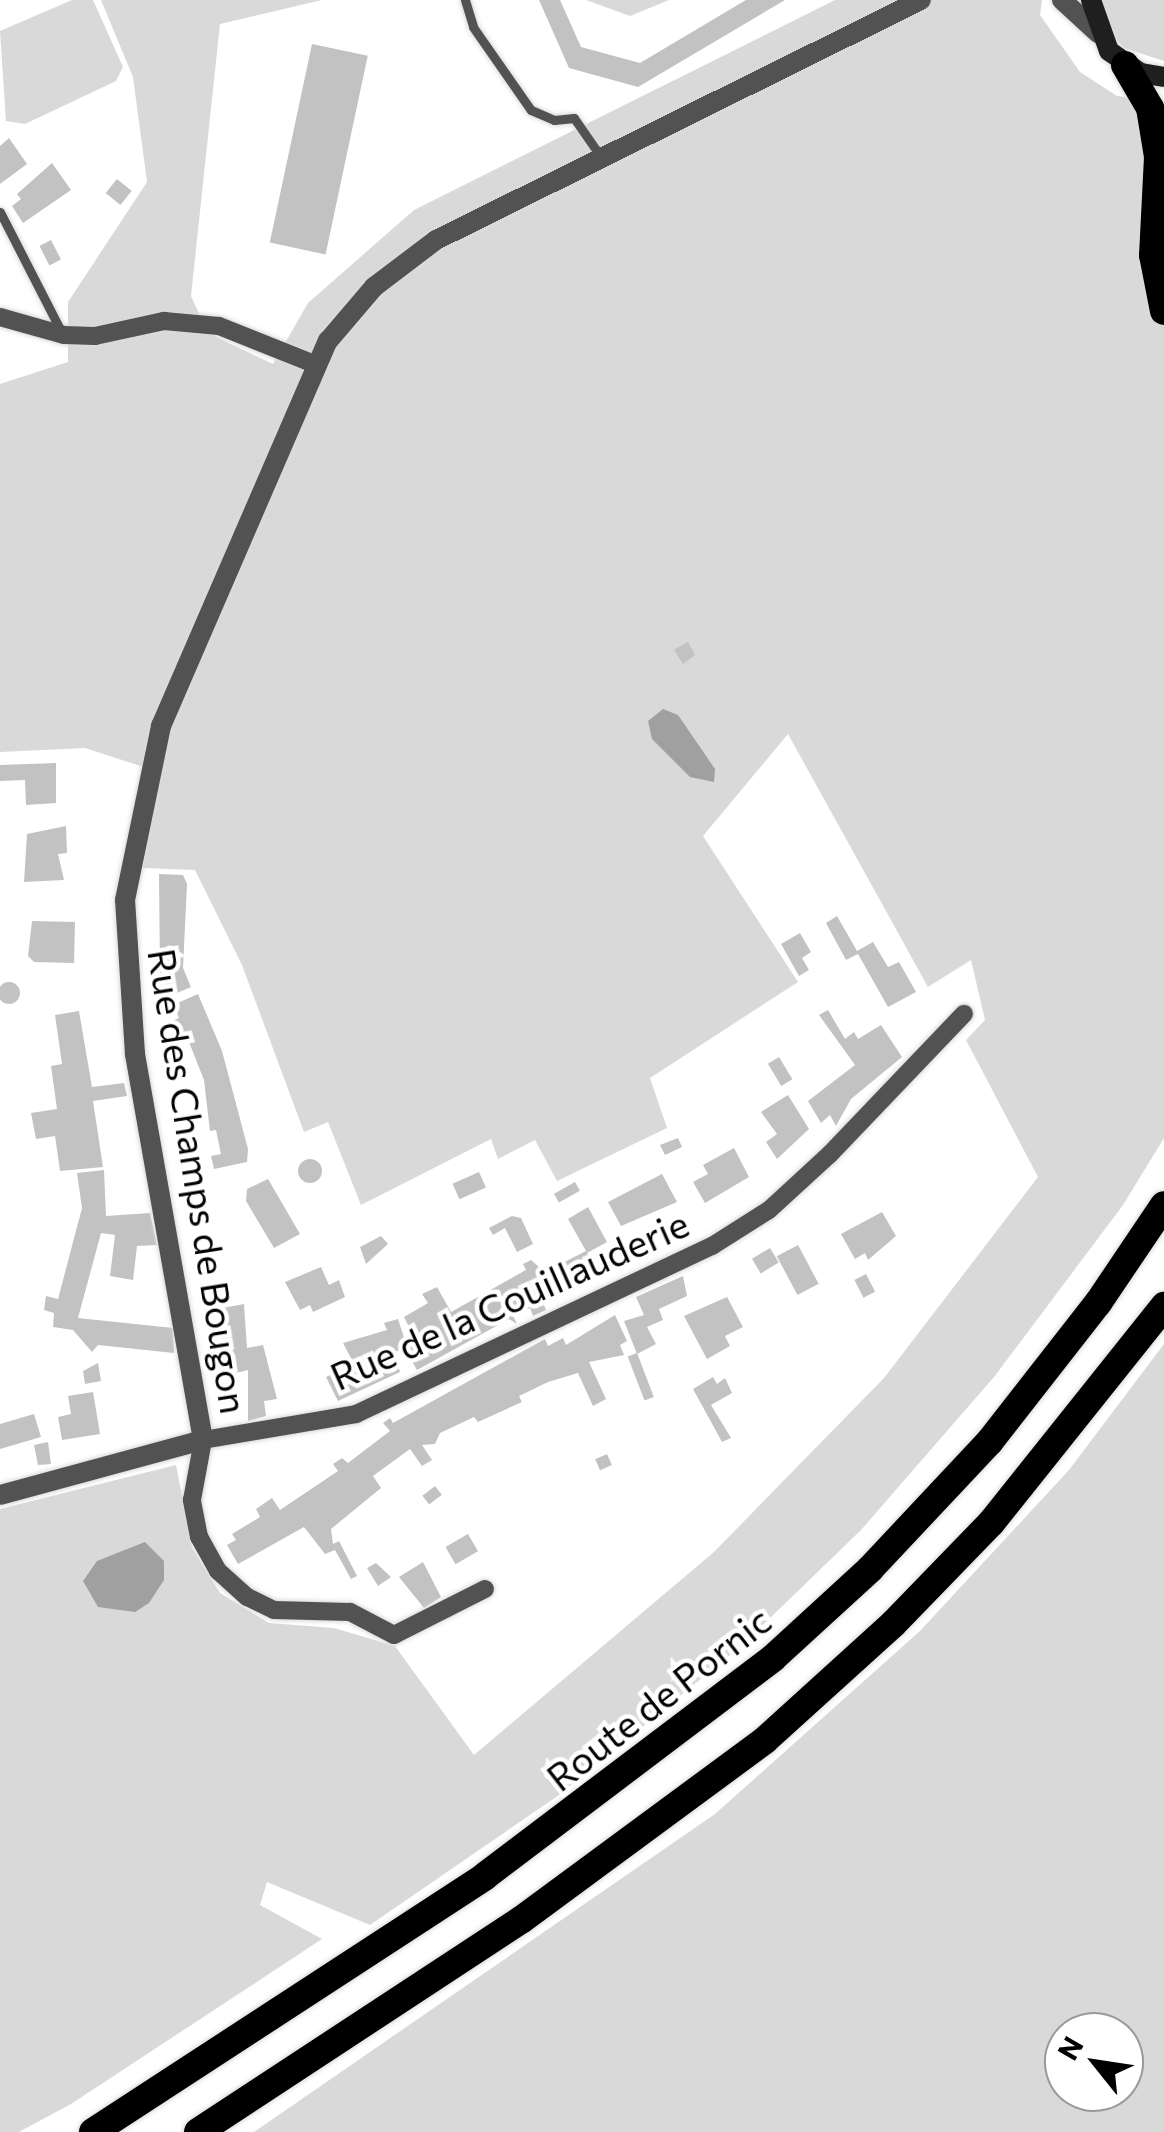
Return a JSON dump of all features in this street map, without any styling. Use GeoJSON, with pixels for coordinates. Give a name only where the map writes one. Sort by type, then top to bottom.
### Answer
{"type":"FeatureCollection","features":[{"type":"Feature","properties":{"kind":"highway"},"geometry":{"type":"LineString","coordinates":[[1125,64],[1150,108],[1158,157],[1153,255],[1164,311]]}},
{"type":"Feature","properties":{"kind":"highway","name":"Route de Pornic"},"geometry":{"type":"LineString","coordinates":[[93,2132],[485,1876],[773,1658],[870,1568],[990,1441],[1098,1303],[1164,1205]]}},
{"type":"Feature","properties":{"kind":"highway"},"geometry":{"type":"LineString","coordinates":[[198,2132],[582,1878],[790,1718],[992,1524],[1164,1306]]}},
{"type":"Feature","properties":{"kind":"main road"},"geometry":{"type":"LineString","coordinates":[[1091,0],[1098,33],[1125,64],[1164,77]]}},
{"type":"Feature","properties":{"kind":"street","name":"Rue des Champs de Bougon"},"geometry":{"type":"LineString","coordinates":[[204,1440],[135,1054],[125,900],[161,726],[314,364],[342,320],[399,265],[601,157],[921,0]]}},
{"type":"Feature","properties":{"kind":"street"},"geometry":{"type":"LineString","coordinates":[[1062,0],[1098,33]]}},
{"type":"Feature","properties":{"kind":"street"},"geometry":{"type":"LineString","coordinates":[[0,317],[64,336],[95,336],[164,321],[219,326],[314,364]]}},
{"type":"Feature","properties":{"kind":"street","name":"Rue de la Couillauderie"},"geometry":{"type":"LineString","coordinates":[[0,1495],[204,1440],[356,1414],[712,1246],[769,1210],[806,1176],[964,1014]]}},
{"type":"Feature","properties":{"kind":"street"},"geometry":{"type":"LineString","coordinates":[[204,1440],[192,1500],[199,1537],[218,1571],[247,1597],[274,1610],[350,1612],[394,1636],[485,1589]]}},
{"type":"Feature","properties":{"kind":"lane"},"geometry":{"type":"LineString","coordinates":[[465,0],[473,27],[531,110],[554,120],[574,118],[601,157]]}},
{"type":"Feature","properties":{"kind":"lane"},"geometry":{"type":"LineString","coordinates":[[0,212],[64,336]]}},
{"type":"Feature","properties":{"kind":"shaded area"},"geometry":{"type":"Polygon","coordinates":[[[72,0],[93,0],[123,67],[116,81],[25,124],[6,121],[0,31],[72,0]]]}},
{"type":"Feature","properties":{"kind":"shaded area"},"geometry":{"type":"Polygon","coordinates":[[[101,0],[322,0],[220,24],[191,296],[208,333],[273,364],[308,303],[414,210],[835,0],[1042,0],[1040,15],[1080,72],[1117,96],[1164,102],[1164,1138],[1123,1205],[994,1377],[861,1530],[740,1647],[559,1795],[370,1925],[267,1882],[260,1905],[322,1939],[71,2104],[19,2132],[0,2132],[0,1509],[176,1465],[192,1548],[220,1593],[269,1623],[334,1628],[395,1646],[474,1755],[714,1552],[884,1378],[1038,1177],[966,1040],[985,1020],[971,960],[928,987],[788,734],[703,836],[798,982],[650,1078],[667,1128],[557,1181],[535,1140],[498,1159],[491,1139],[361,1205],[328,1122],[304,1132],[242,965],[195,870],[143,868],[156,771],[85,748],[0,752],[0,384],[68,362],[68,302],[147,182],[133,77],[101,0]]]}},
{"type":"Feature","properties":{"kind":"shaded area"},"geometry":{"type":"Polygon","coordinates":[[[586,0],[669,0],[630,16],[586,0]]]}},
{"type":"Feature","properties":{"kind":"shaded area"},"geometry":{"type":"Polygon","coordinates":[[[1101,0],[1164,0],[1164,61],[1124,48],[1111,34],[1101,0]]]}},
{"type":"Feature","properties":{"kind":"shaded area"},"geometry":{"type":"Polygon","coordinates":[[[663,709],[678,715],[715,769],[714,782],[690,777],[652,739],[648,721],[663,709]]]}},
{"type":"Feature","properties":{"kind":"shaded area"},"geometry":{"type":"Polygon","coordinates":[[[1164,1344],[1164,2132],[254,2132],[715,1814],[920,1631],[1069,1470],[1164,1344]]]}},
{"type":"Feature","properties":{"kind":"shaded area"},"geometry":{"type":"Polygon","coordinates":[[[145,1542],[164,1561],[164,1580],[149,1603],[135,1612],[98,1607],[83,1581],[97,1561],[145,1542]]]}},
{"type":"Feature","properties":{"kind":"building"},"geometry":{"type":"Polygon","coordinates":[[[539,0],[560,0],[581,47],[640,63],[746,0],[785,0],[638,87],[569,68],[539,0]]]}},
{"type":"Feature","properties":{"kind":"building"},"geometry":{"type":"Polygon","coordinates":[[[312,44],[368,56],[326,254],[270,243],[312,44]]]}},
{"type":"Feature","properties":{"kind":"building"},"geometry":{"type":"Polygon","coordinates":[[[9,138],[27,164],[0,184],[0,146],[9,138]]]}},
{"type":"Feature","properties":{"kind":"building"},"geometry":{"type":"Polygon","coordinates":[[[52,163],[71,190],[23,223],[12,206],[21,199],[17,194],[52,163]]]}},
{"type":"Feature","properties":{"kind":"building"},"geometry":{"type":"Polygon","coordinates":[[[117,179],[132,191],[120,205],[106,193],[117,179]]]}},
{"type":"Feature","properties":{"kind":"building"},"geometry":{"type":"Polygon","coordinates":[[[51,240],[61,260],[49,266],[39,246],[51,240]]]}},
{"type":"Feature","properties":{"kind":"building"},"geometry":{"type":"Polygon","coordinates":[[[688,642],[695,655],[683,664],[674,650],[688,642]]]}},
{"type":"Feature","properties":{"kind":"building"},"geometry":{"type":"Polygon","coordinates":[[[56,763],[56,803],[26,805],[25,780],[0,781],[0,765],[56,763]]]}},
{"type":"Feature","properties":{"kind":"building"},"geometry":{"type":"Polygon","coordinates":[[[66,826],[67,853],[58,854],[64,880],[24,882],[27,834],[66,826]]]}},
{"type":"Feature","properties":{"kind":"building"},"geometry":{"type":"Polygon","coordinates":[[[159,874],[183,875],[187,884],[183,968],[191,987],[170,996],[164,984],[155,987],[150,978],[160,974],[159,874]]]}},
{"type":"Feature","properties":{"kind":"building"},"geometry":{"type":"Polygon","coordinates":[[[837,916],[857,951],[873,942],[888,967],[899,962],[916,992],[888,1007],[858,954],[846,960],[826,923],[837,916]]]}},
{"type":"Feature","properties":{"kind":"building"},"geometry":{"type":"Polygon","coordinates":[[[32,921],[75,922],[74,963],[34,962],[28,956],[32,921]]]}},
{"type":"Feature","properties":{"kind":"building"},"geometry":{"type":"Polygon","coordinates":[[[800,933],[811,952],[802,958],[809,970],[799,976],[781,944],[800,933]]]}},
{"type":"Feature","properties":{"kind":"building"},"geometry":{"type":"Polygon","coordinates":[[[9,982],[17,985],[17,1001],[9,1004],[1,1001],[-2,993],[1,985],[9,982]]]}},
{"type":"Feature","properties":{"kind":"building"},"geometry":{"type":"Polygon","coordinates":[[[198,994],[222,1051],[248,1149],[247,1162],[214,1169],[211,1156],[221,1154],[216,1130],[210,1131],[204,1080],[187,1037],[179,1041],[170,1022],[179,1018],[173,1005],[198,994]]]}},
{"type":"Feature","properties":{"kind":"building"},"geometry":{"type":"Polygon","coordinates":[[[828,1010],[845,1039],[854,1032],[858,1039],[881,1025],[902,1057],[851,1099],[836,1126],[830,1115],[821,1123],[808,1101],[855,1065],[819,1015],[828,1010]]]}},
{"type":"Feature","properties":{"kind":"building"},"geometry":{"type":"Polygon","coordinates":[[[79,1011],[92,1087],[124,1083],[127,1096],[93,1101],[103,1167],[60,1171],[55,1136],[36,1139],[31,1113],[57,1109],[51,1066],[62,1064],[55,1015],[79,1011]]]}},
{"type":"Feature","properties":{"kind":"building"},"geometry":{"type":"Polygon","coordinates":[[[779,1057],[792,1079],[781,1086],[768,1064],[779,1057]]]}},
{"type":"Feature","properties":{"kind":"building"},"geometry":{"type":"Polygon","coordinates":[[[788,1095],[809,1129],[777,1159],[766,1142],[777,1134],[761,1112],[788,1095]]]}},
{"type":"Feature","properties":{"kind":"building"},"geometry":{"type":"Polygon","coordinates":[[[678,1138],[682,1147],[665,1155],[660,1145],[678,1138]]]}},
{"type":"Feature","properties":{"kind":"building"},"geometry":{"type":"Polygon","coordinates":[[[734,1148],[749,1177],[705,1203],[693,1182],[708,1174],[703,1165],[734,1148]]]}},
{"type":"Feature","properties":{"kind":"building"},"geometry":{"type":"Polygon","coordinates":[[[310,1159],[319,1162],[319,1180],[310,1183],[301,1180],[298,1171],[301,1162],[310,1159]]]}},
{"type":"Feature","properties":{"kind":"building"},"geometry":{"type":"Polygon","coordinates":[[[104,1170],[106,1216],[150,1213],[157,1245],[137,1246],[133,1280],[110,1276],[115,1235],[101,1233],[78,1318],[173,1328],[174,1353],[98,1345],[92,1352],[73,1330],[53,1327],[54,1313],[44,1310],[46,1296],[58,1299],[82,1208],[77,1173],[104,1170]]]}},
{"type":"Feature","properties":{"kind":"building"},"geometry":{"type":"Polygon","coordinates":[[[479,1172],[486,1188],[459,1199],[453,1184],[479,1172]]]}},
{"type":"Feature","properties":{"kind":"building"},"geometry":{"type":"Polygon","coordinates":[[[662,1174],[677,1202],[621,1226],[608,1202],[662,1174]]]}},
{"type":"Feature","properties":{"kind":"building"},"geometry":{"type":"Polygon","coordinates":[[[268,1179],[300,1234],[274,1248],[246,1201],[247,1189],[268,1179]]]}},
{"type":"Feature","properties":{"kind":"building"},"geometry":{"type":"Polygon","coordinates":[[[575,1182],[580,1191],[559,1202],[554,1194],[575,1182]]]}},
{"type":"Feature","properties":{"kind":"building"},"geometry":{"type":"Polygon","coordinates":[[[588,1207],[607,1242],[587,1253],[597,1271],[542,1301],[546,1310],[533,1316],[530,1308],[513,1316],[517,1324],[509,1319],[417,1370],[405,1349],[394,1352],[400,1372],[338,1401],[326,1377],[354,1364],[343,1343],[387,1330],[384,1323],[398,1319],[407,1347],[417,1343],[404,1317],[428,1303],[422,1294],[437,1287],[451,1312],[526,1270],[523,1264],[531,1260],[545,1272],[586,1251],[568,1219],[588,1207]]]}},
{"type":"Feature","properties":{"kind":"building"},"geometry":{"type":"Polygon","coordinates":[[[882,1212],[896,1236],[868,1260],[865,1253],[855,1259],[841,1234],[882,1212]]]}},
{"type":"Feature","properties":{"kind":"building"},"geometry":{"type":"Polygon","coordinates":[[[512,1216],[521,1218],[533,1244],[517,1252],[505,1228],[493,1235],[489,1228],[512,1216]]]}},
{"type":"Feature","properties":{"kind":"building"},"geometry":{"type":"Polygon","coordinates":[[[381,1236],[388,1244],[366,1264],[360,1247],[381,1236]]]}},
{"type":"Feature","properties":{"kind":"building"},"geometry":{"type":"Polygon","coordinates":[[[798,1245],[819,1284],[797,1295],[777,1256],[798,1245]]]}},
{"type":"Feature","properties":{"kind":"building"},"geometry":{"type":"Polygon","coordinates":[[[770,1248],[779,1263],[761,1273],[752,1259],[770,1248]]]}},
{"type":"Feature","properties":{"kind":"building"},"geometry":{"type":"Polygon","coordinates":[[[321,1267],[329,1285],[339,1280],[345,1297],[313,1312],[310,1305],[300,1310],[285,1282],[321,1267]]]}},
{"type":"Feature","properties":{"kind":"building"},"geometry":{"type":"Polygon","coordinates":[[[866,1274],[875,1292],[863,1298],[854,1280],[866,1274]]]}},
{"type":"Feature","properties":{"kind":"building"},"geometry":{"type":"Polygon","coordinates":[[[683,1276],[687,1296],[659,1309],[663,1320],[647,1327],[656,1344],[637,1354],[624,1321],[644,1315],[636,1297],[683,1276]]]}},
{"type":"Feature","properties":{"kind":"building"},"geometry":{"type":"Polygon","coordinates":[[[727,1297],[743,1327],[725,1336],[730,1346],[707,1359],[684,1316],[727,1297]]]}},
{"type":"Feature","properties":{"kind":"building"},"geometry":{"type":"Polygon","coordinates":[[[244,1304],[247,1348],[263,1345],[277,1399],[264,1401],[266,1416],[248,1421],[248,1370],[227,1375],[217,1309],[244,1304]]]}},
{"type":"Feature","properties":{"kind":"building"},"geometry":{"type":"Polygon","coordinates":[[[615,1315],[627,1341],[620,1345],[624,1355],[589,1362],[606,1399],[593,1406],[578,1373],[548,1382],[519,1396],[522,1402],[478,1422],[474,1417],[440,1433],[435,1444],[422,1445],[432,1460],[422,1466],[410,1449],[373,1476],[381,1488],[331,1529],[333,1544],[339,1541],[357,1576],[351,1579],[335,1550],[325,1554],[304,1527],[238,1564],[227,1545],[236,1540],[232,1534],[260,1517],[256,1509],[272,1498],[280,1510],[338,1471],[333,1464],[342,1458],[348,1463],[390,1431],[383,1423],[390,1418],[393,1423],[545,1339],[548,1346],[563,1338],[566,1345],[615,1315]]]}},
{"type":"Feature","properties":{"kind":"building"},"geometry":{"type":"Polygon","coordinates":[[[637,1353],[654,1397],[645,1400],[628,1357],[637,1353]]]}},
{"type":"Feature","properties":{"kind":"building"},"geometry":{"type":"Polygon","coordinates":[[[98,1363],[101,1381],[85,1384],[83,1371],[98,1363]]]}},
{"type":"Feature","properties":{"kind":"building"},"geometry":{"type":"Polygon","coordinates":[[[713,1377],[717,1384],[725,1378],[732,1393],[711,1405],[731,1438],[722,1442],[693,1389],[713,1377]]]}},
{"type":"Feature","properties":{"kind":"building"},"geometry":{"type":"Polygon","coordinates":[[[93,1392],[100,1434],[62,1440],[58,1417],[71,1414],[68,1396],[93,1392]]]}},
{"type":"Feature","properties":{"kind":"building"},"geometry":{"type":"Polygon","coordinates":[[[34,1414],[41,1437],[0,1449],[0,1424],[34,1414]]]}},
{"type":"Feature","properties":{"kind":"building"},"geometry":{"type":"Polygon","coordinates":[[[48,1442],[51,1464],[38,1465],[34,1445],[48,1442]]]}},
{"type":"Feature","properties":{"kind":"building"},"geometry":{"type":"Polygon","coordinates":[[[607,1454],[612,1465],[600,1470],[595,1459],[607,1454]]]}},
{"type":"Feature","properties":{"kind":"building"},"geometry":{"type":"Polygon","coordinates":[[[435,1486],[442,1495],[429,1505],[422,1496],[435,1486]]]}},
{"type":"Feature","properties":{"kind":"building"},"geometry":{"type":"Polygon","coordinates":[[[468,1534],[478,1551],[455,1564],[445,1547],[468,1534]]]}},
{"type":"Feature","properties":{"kind":"building"},"geometry":{"type":"Polygon","coordinates":[[[423,1562],[441,1597],[424,1608],[399,1577],[423,1562]]]}},
{"type":"Feature","properties":{"kind":"building"},"geometry":{"type":"Polygon","coordinates":[[[376,1563],[391,1577],[378,1586],[367,1568],[376,1563]]]}}]}
